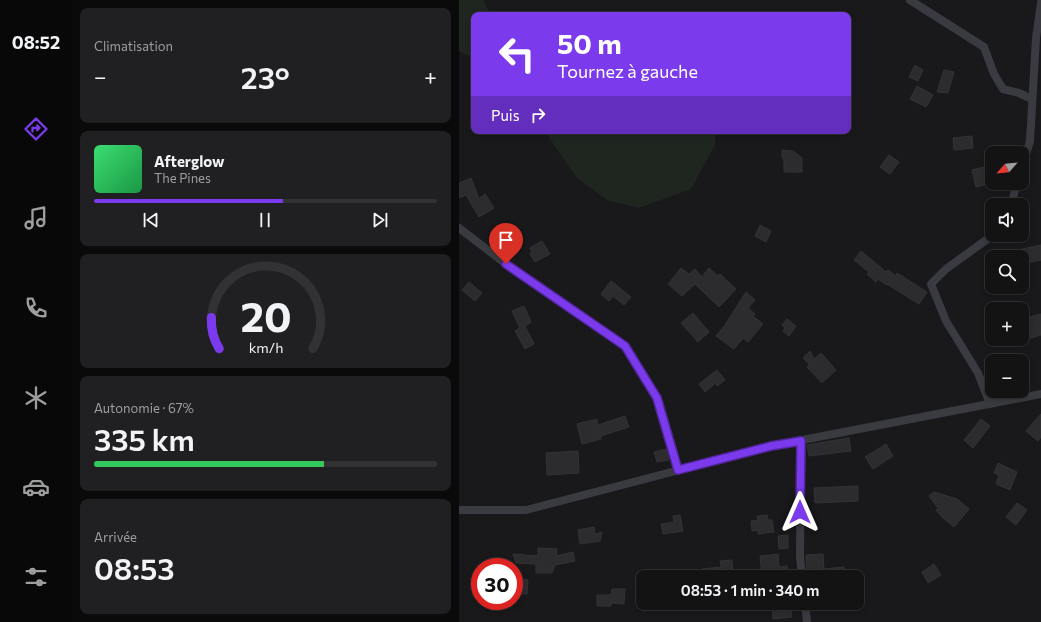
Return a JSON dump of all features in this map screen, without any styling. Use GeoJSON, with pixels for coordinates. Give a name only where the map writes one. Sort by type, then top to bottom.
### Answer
{"type":"FeatureCollection","features":[{"type":"Feature","properties":{"kind":"street"},"geometry":{"type":"LineString","coordinates":[[910,0],[984,47],[994,74],[1003,89],[1019,93],[1032,100]]}},
{"type":"Feature","properties":{"kind":"street"},"geometry":{"type":"LineString","coordinates":[[1028,146],[1030,140],[1035,38],[1041,3]]}},
{"type":"Feature","properties":{"kind":"street"},"geometry":{"type":"LineString","coordinates":[[459,228],[506,264],[625,346],[657,398],[678,470]]}},
{"type":"Feature","properties":{"kind":"street"},"geometry":{"type":"LineString","coordinates":[[985,241],[946,269],[931,284],[946,321],[978,373],[991,404]]}},
{"type":"Feature","properties":{"kind":"street"},"geometry":{"type":"LineString","coordinates":[[459,510],[526,510],[771,446],[1041,394]]}},
{"type":"Feature","properties":{"kind":"street"},"geometry":{"type":"LineString","coordinates":[[801,441],[800,556],[801,570]]}},
{"type":"Feature","properties":{"kind":"street"},"geometry":{"type":"LineString","coordinates":[[806,610],[807,622]]}},
{"type":"Feature","properties":{"kind":"shaded area"},"geometry":{"type":"Polygon","coordinates":[[[459,0],[483,0],[489,12],[471,12],[471,57],[459,51],[459,0]]]}},
{"type":"Feature","properties":{"kind":"shaded area"},"geometry":{"type":"Polygon","coordinates":[[[545,134],[715,134],[715,145],[691,189],[639,208],[607,200],[577,178],[545,134]]]}},
{"type":"Feature","properties":{"kind":"building"},"geometry":{"type":"Polygon","coordinates":[[[915,65],[923,70],[918,81],[909,77],[915,65]]]}},
{"type":"Feature","properties":{"kind":"building"},"geometry":{"type":"Polygon","coordinates":[[[944,70],[954,72],[948,93],[937,92],[944,70]]]}},
{"type":"Feature","properties":{"kind":"building"},"geometry":{"type":"Polygon","coordinates":[[[917,86],[933,95],[926,107],[910,99],[917,86]]]}},
{"type":"Feature","properties":{"kind":"building"},"geometry":{"type":"Polygon","coordinates":[[[972,136],[973,148],[954,150],[953,138],[972,136]]]}},
{"type":"Feature","properties":{"kind":"building"},"geometry":{"type":"Polygon","coordinates":[[[782,150],[793,151],[802,158],[802,172],[784,172],[782,150]]]}},
{"type":"Feature","properties":{"kind":"building"},"geometry":{"type":"Polygon","coordinates":[[[889,155],[899,162],[890,174],[880,167],[889,155]]]}},
{"type":"Feature","properties":{"kind":"building"},"geometry":{"type":"Polygon","coordinates":[[[985,167],[985,185],[976,187],[972,170],[985,167]]]}},
{"type":"Feature","properties":{"kind":"building"},"geometry":{"type":"Polygon","coordinates":[[[471,178],[479,199],[485,194],[494,208],[479,217],[466,195],[459,198],[459,183],[471,178]]]}},
{"type":"Feature","properties":{"kind":"building"},"geometry":{"type":"Polygon","coordinates":[[[760,225],[771,231],[766,242],[755,236],[760,225]]]}},
{"type":"Feature","properties":{"kind":"building"},"geometry":{"type":"Polygon","coordinates":[[[542,241],[550,254],[535,262],[530,254],[532,252],[530,248],[542,241]]]}},
{"type":"Feature","properties":{"kind":"building"},"geometry":{"type":"Polygon","coordinates":[[[1041,245],[1041,260],[1029,263],[1029,250],[1018,250],[1041,245]]]}},
{"type":"Feature","properties":{"kind":"building"},"geometry":{"type":"Polygon","coordinates":[[[861,251],[886,272],[888,270],[896,276],[897,273],[927,292],[919,304],[878,279],[876,282],[867,274],[869,272],[854,260],[861,251]]]}},
{"type":"Feature","properties":{"kind":"building"},"geometry":{"type":"Polygon","coordinates":[[[681,268],[689,274],[695,269],[702,277],[709,268],[718,276],[720,274],[736,289],[719,307],[695,284],[682,296],[668,284],[681,268]]]}},
{"type":"Feature","properties":{"kind":"building"},"geometry":{"type":"Polygon","coordinates":[[[611,281],[631,297],[624,305],[613,296],[609,301],[601,294],[611,281]]]}},
{"type":"Feature","properties":{"kind":"building"},"geometry":{"type":"Polygon","coordinates":[[[469,282],[482,293],[475,301],[462,290],[469,282]]]}},
{"type":"Feature","properties":{"kind":"building"},"geometry":{"type":"Polygon","coordinates":[[[746,292],[755,300],[748,308],[755,314],[753,316],[763,324],[748,342],[743,338],[734,349],[716,336],[725,325],[746,292]]]}},
{"type":"Feature","properties":{"kind":"building"},"geometry":{"type":"Polygon","coordinates":[[[524,306],[531,322],[525,326],[534,344],[525,349],[515,331],[520,328],[512,311],[524,306]]]}},
{"type":"Feature","properties":{"kind":"building"},"geometry":{"type":"Polygon","coordinates":[[[693,313],[709,332],[698,342],[681,323],[693,313]]]}},
{"type":"Feature","properties":{"kind":"building"},"geometry":{"type":"Polygon","coordinates":[[[1041,314],[1041,335],[1029,339],[1029,317],[1041,314]]]}},
{"type":"Feature","properties":{"kind":"building"},"geometry":{"type":"Polygon","coordinates":[[[787,319],[796,326],[789,336],[783,331],[785,328],[782,325],[787,319]]]}},
{"type":"Feature","properties":{"kind":"building"},"geometry":{"type":"Polygon","coordinates":[[[810,351],[814,359],[821,353],[836,370],[822,383],[807,367],[809,364],[803,358],[810,351]]]}},
{"type":"Feature","properties":{"kind":"building"},"geometry":{"type":"Polygon","coordinates":[[[717,370],[725,380],[717,386],[716,383],[705,392],[699,384],[717,370]]]}},
{"type":"Feature","properties":{"kind":"building"},"geometry":{"type":"Polygon","coordinates":[[[1041,414],[1041,437],[1038,441],[1026,431],[1041,414]]]}},
{"type":"Feature","properties":{"kind":"building"},"geometry":{"type":"Polygon","coordinates":[[[625,416],[629,427],[601,436],[601,439],[582,444],[577,424],[597,419],[598,425],[625,416]]]}},
{"type":"Feature","properties":{"kind":"building"},"geometry":{"type":"Polygon","coordinates":[[[981,419],[990,426],[973,448],[964,440],[981,419]]]}},
{"type":"Feature","properties":{"kind":"building"},"geometry":{"type":"Polygon","coordinates":[[[849,438],[851,451],[809,456],[807,445],[849,438]]]}},
{"type":"Feature","properties":{"kind":"building"},"geometry":{"type":"Polygon","coordinates":[[[886,444],[893,456],[873,469],[865,457],[886,444]]]}},
{"type":"Feature","properties":{"kind":"building"},"geometry":{"type":"Polygon","coordinates":[[[666,449],[669,460],[657,462],[654,452],[666,449]]]}},
{"type":"Feature","properties":{"kind":"building"},"geometry":{"type":"Polygon","coordinates":[[[578,451],[579,473],[547,475],[546,453],[578,451]]]}},
{"type":"Feature","properties":{"kind":"building"},"geometry":{"type":"Polygon","coordinates":[[[998,463],[1017,472],[1010,490],[996,484],[999,475],[994,473],[998,463]]]}},
{"type":"Feature","properties":{"kind":"building"},"geometry":{"type":"Polygon","coordinates":[[[858,486],[858,501],[815,503],[814,488],[858,486]]]}},
{"type":"Feature","properties":{"kind":"building"},"geometry":{"type":"Polygon","coordinates":[[[934,492],[957,499],[969,509],[954,527],[936,510],[938,508],[929,496],[934,492]]]}},
{"type":"Feature","properties":{"kind":"building"},"geometry":{"type":"Polygon","coordinates":[[[1017,503],[1027,510],[1016,525],[1006,517],[1017,503]]]}},
{"type":"Feature","properties":{"kind":"building"},"geometry":{"type":"Polygon","coordinates":[[[680,515],[683,531],[663,534],[661,524],[674,522],[673,516],[680,515]]]}},
{"type":"Feature","properties":{"kind":"building"},"geometry":{"type":"Polygon","coordinates":[[[767,515],[768,520],[772,520],[774,532],[758,534],[758,530],[752,531],[751,521],[758,520],[757,516],[767,515]]]}},
{"type":"Feature","properties":{"kind":"building"},"geometry":{"type":"Polygon","coordinates":[[[594,527],[595,534],[602,532],[600,541],[580,544],[578,530],[594,527]]]}},
{"type":"Feature","properties":{"kind":"building"},"geometry":{"type":"Polygon","coordinates":[[[788,535],[788,548],[779,549],[778,536],[788,535]]]}},
{"type":"Feature","properties":{"kind":"building"},"geometry":{"type":"Polygon","coordinates":[[[538,548],[557,549],[556,556],[573,552],[575,561],[555,565],[552,573],[536,573],[536,564],[523,563],[523,558],[514,558],[513,554],[538,556],[538,548]]]}},
{"type":"Feature","properties":{"kind":"building"},"geometry":{"type":"Polygon","coordinates":[[[778,554],[779,567],[787,566],[787,570],[761,570],[760,556],[778,554]]]}},
{"type":"Feature","properties":{"kind":"building"},"geometry":{"type":"Polygon","coordinates":[[[823,554],[824,569],[844,567],[844,570],[807,570],[806,555],[823,554]]]}},
{"type":"Feature","properties":{"kind":"building"},"geometry":{"type":"Polygon","coordinates":[[[732,560],[733,570],[702,570],[721,567],[720,561],[732,560]]]}},
{"type":"Feature","properties":{"kind":"building"},"geometry":{"type":"Polygon","coordinates":[[[934,564],[941,575],[928,583],[922,572],[934,564]]]}},
{"type":"Feature","properties":{"kind":"building"},"geometry":{"type":"Polygon","coordinates":[[[523,579],[528,580],[527,594],[523,594],[523,579]]]}},
{"type":"Feature","properties":{"kind":"building"},"geometry":{"type":"Polygon","coordinates":[[[612,589],[625,589],[624,604],[611,603],[611,606],[597,606],[597,595],[611,595],[612,589]]]}},
{"type":"Feature","properties":{"kind":"building"},"geometry":{"type":"Polygon","coordinates":[[[772,610],[791,610],[792,617],[773,619],[772,610]]]}},
{"type":"Feature","properties":{"kind":"route"},"geometry":{"type":"LineString","coordinates":[[506,264],[625,346],[657,398],[678,470],[771,446],[801,441],[800,512]]}}]}
